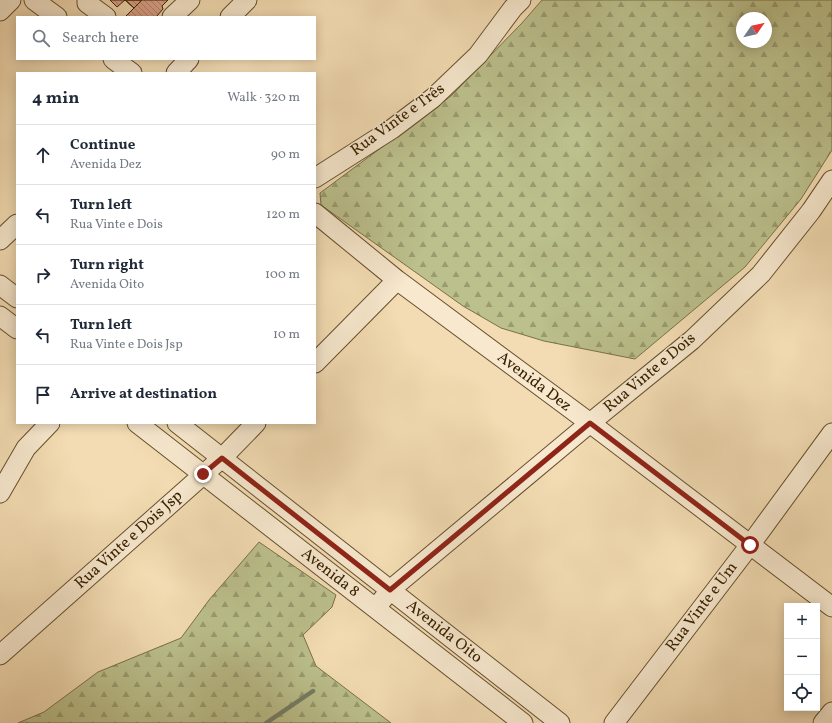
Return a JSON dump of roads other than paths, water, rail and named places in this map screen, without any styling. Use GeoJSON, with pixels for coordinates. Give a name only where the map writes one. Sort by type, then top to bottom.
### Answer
{"type":"FeatureCollection","features":[{"type":"Feature","properties":{"kind":"street"},"geometry":{"type":"LineString","coordinates":[[0,11],[11,0]]}},
{"type":"Feature","properties":{"kind":"street"},"geometry":{"type":"LineString","coordinates":[[34,0],[56,16]]}},
{"type":"Feature","properties":{"kind":"street"},"geometry":{"type":"LineString","coordinates":[[87,0],[87,2],[105,16]]}},
{"type":"Feature","properties":{"kind":"street"},"geometry":{"type":"LineString","coordinates":[[173,16],[190,0]]}},
{"type":"Feature","properties":{"kind":"street"},"geometry":{"type":"LineString","coordinates":[[231,16],[247,0]]}},
{"type":"Feature","properties":{"kind":"street","name":"Rua Vinte e Três"},"geometry":{"type":"LineString","coordinates":[[316,177],[392,129],[434,98],[478,55],[513,3]]}},
{"type":"Feature","properties":{"kind":"street"},"geometry":{"type":"LineString","coordinates":[[114,60],[131,72]]}},
{"type":"Feature","properties":{"kind":"street"},"geometry":{"type":"LineString","coordinates":[[177,72],[188,60]]}},
{"type":"Feature","properties":{"kind":"street","name":"Rua Vinte e Dois"},"geometry":{"type":"LineString","coordinates":[[376,608],[390,590],[692,340],[761,274],[812,211],[832,180]]}},
{"type":"Feature","properties":{"kind":"street","name":"Avenida Dez"},"geometry":{"type":"LineString","coordinates":[[316,214],[397,280],[590,423],[832,606]]}},
{"type":"Feature","properties":{"kind":"street"},"geometry":{"type":"LineString","coordinates":[[0,240],[16,225]]}},
{"type":"Feature","properties":{"kind":"street"},"geometry":{"type":"LineString","coordinates":[[316,362],[397,280]]}},
{"type":"Feature","properties":{"kind":"street"},"geometry":{"type":"LineString","coordinates":[[0,285],[16,297]]}},
{"type":"Feature","properties":{"kind":"street"},"geometry":{"type":"LineString","coordinates":[[0,316],[16,328]]}},
{"type":"Feature","properties":{"kind":"street"},"geometry":{"type":"LineString","coordinates":[[0,493],[26,448],[49,424]]}},
{"type":"Feature","properties":{"kind":"street","name":"Avenida 8"},"geometry":{"type":"LineString","coordinates":[[138,424],[523,723]]}},
{"type":"Feature","properties":{"kind":"street","name":"Avenida Oito"},"geometry":{"type":"LineString","coordinates":[[178,424],[560,723]]}},
{"type":"Feature","properties":{"kind":"street","name":"Rua Vinte e Dois Jsp"},"geometry":{"type":"LineString","coordinates":[[0,655],[222,458],[255,424]]}},
{"type":"Feature","properties":{"kind":"street","name":"Rua Vinte e Um"},"geometry":{"type":"LineString","coordinates":[[614,723],[750,545],[832,433]]}},
{"type":"Feature","properties":{"kind":"street"},"geometry":{"type":"LineString","coordinates":[[446,663],[459,644]]}},
{"type":"Feature","properties":{"kind":"street"},"geometry":{"type":"LineString","coordinates":[[823,723],[832,712]]}},
{"type":"Feature","properties":{"kind":"waterway"},"geometry":{"type":"LineString","coordinates":[[266,723],[313,691]]}}]}
